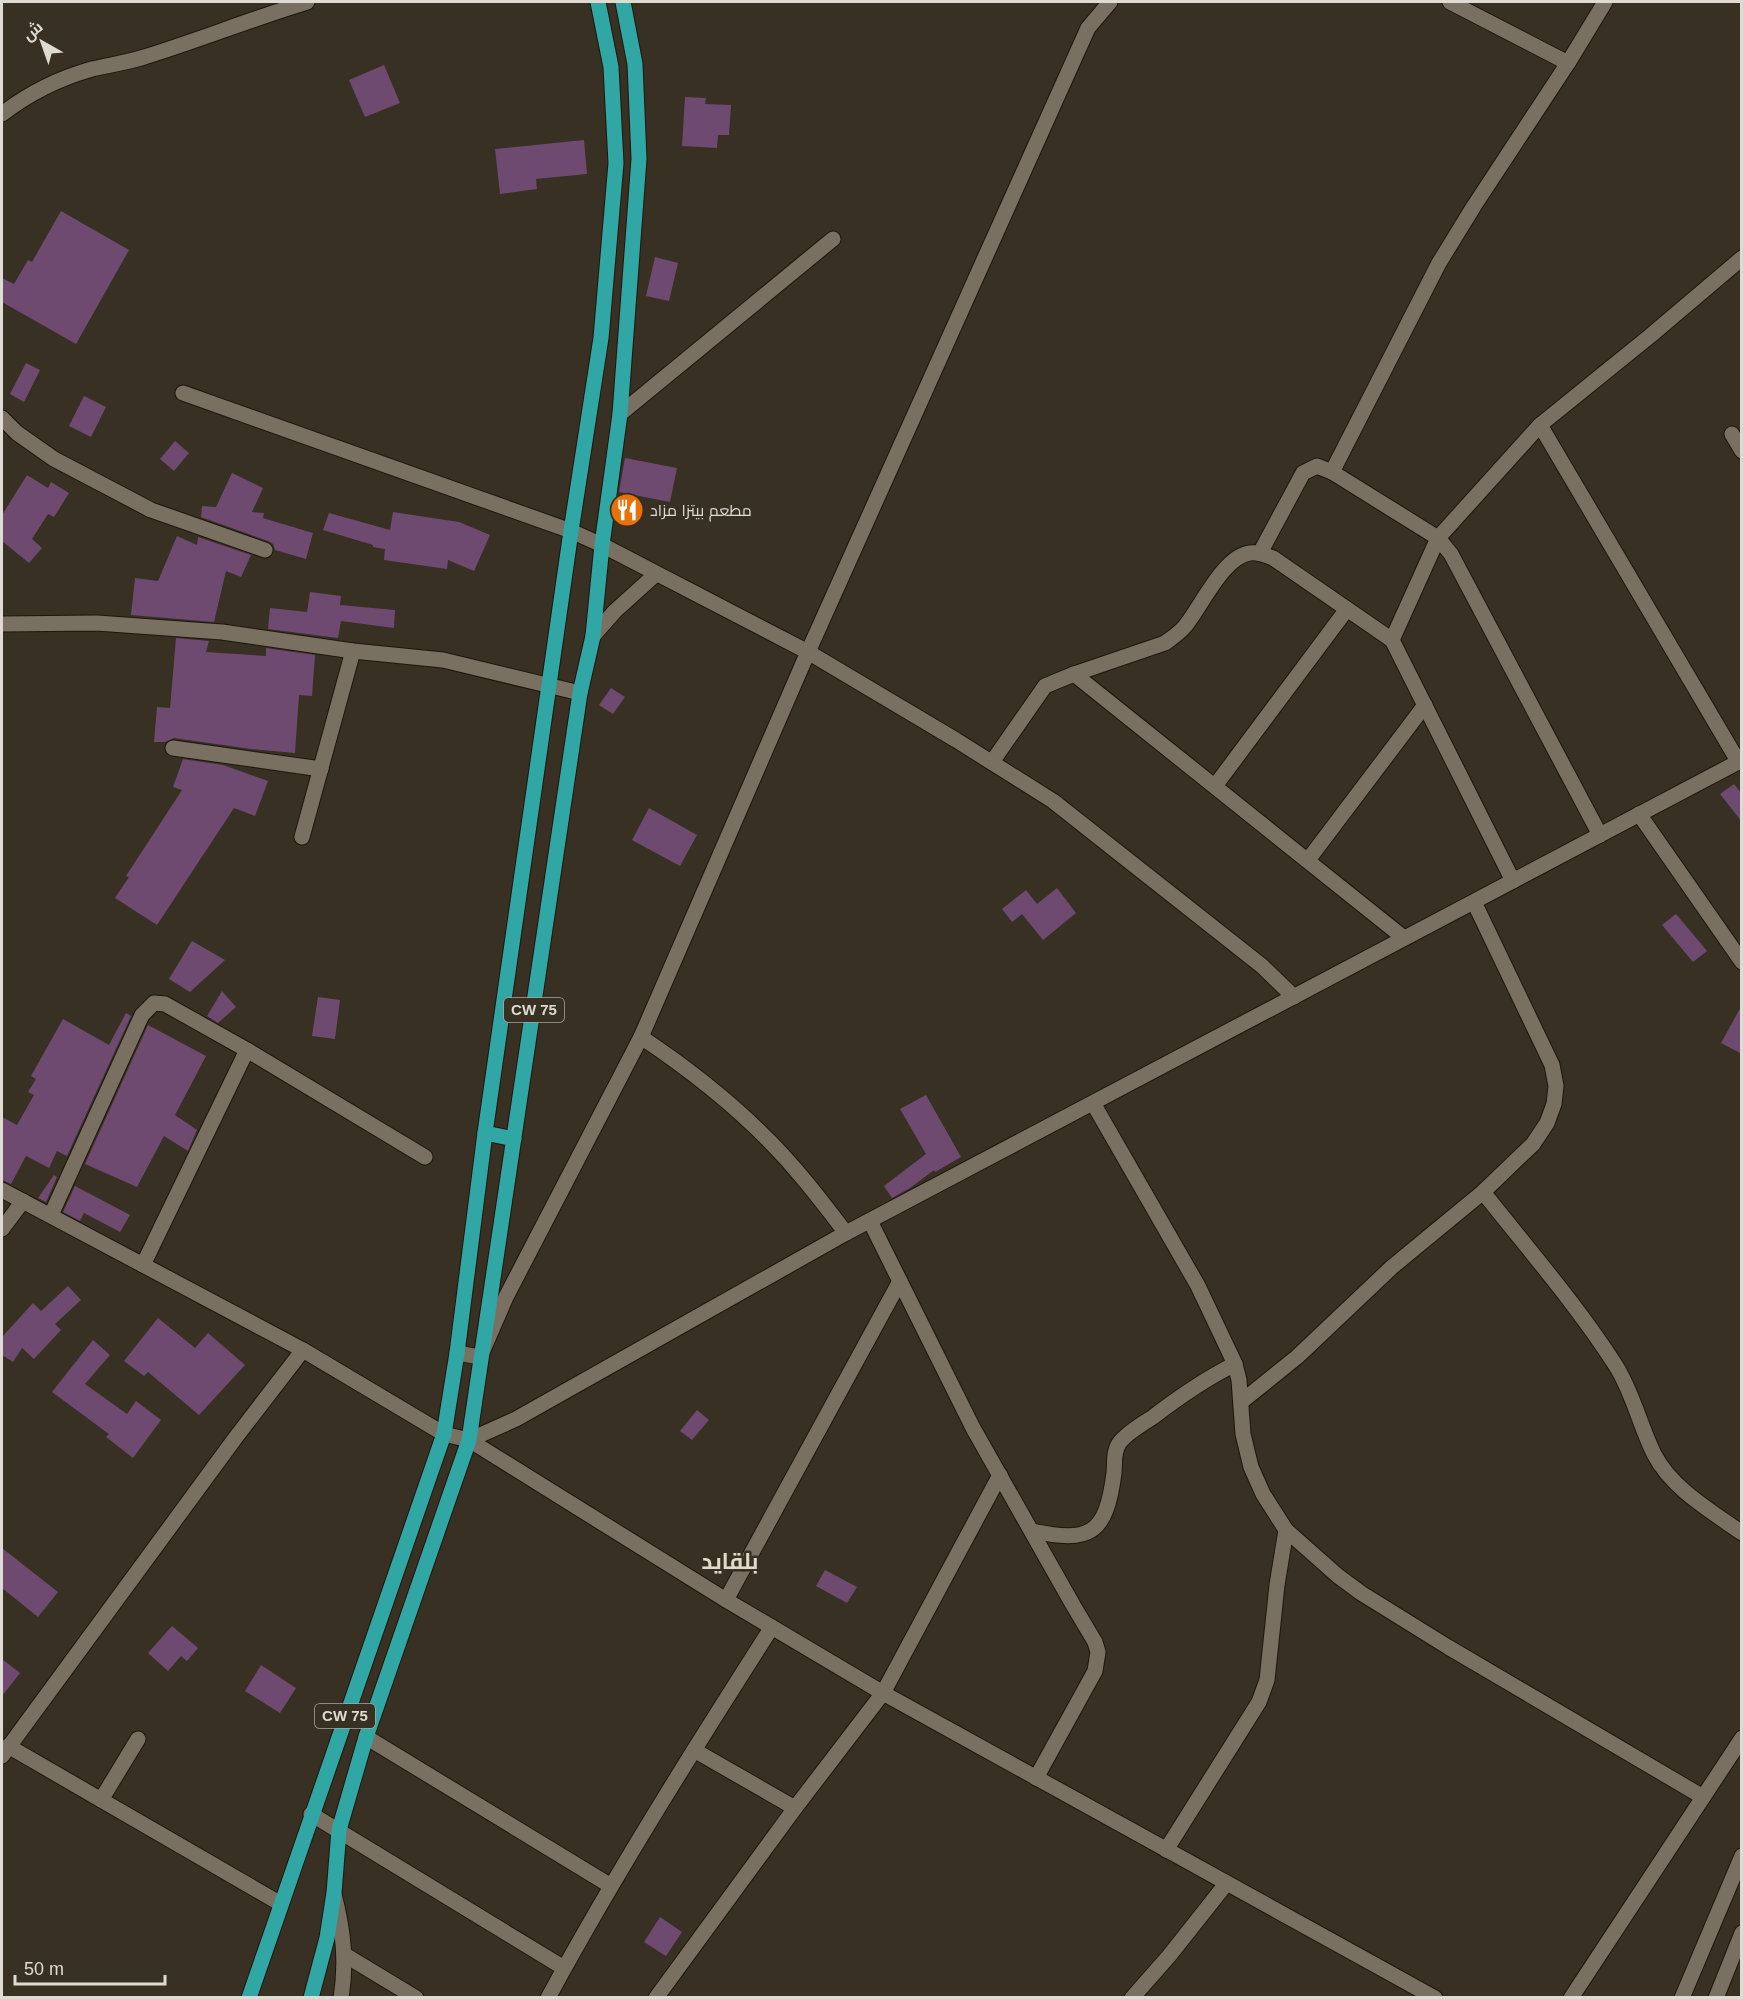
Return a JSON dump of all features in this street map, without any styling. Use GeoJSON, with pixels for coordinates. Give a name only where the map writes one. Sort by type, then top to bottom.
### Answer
{"type":"FeatureCollection","features":[{"type":"Feature","properties":{"kind":"main road","name":"CW 75"},"geometry":{"type":"LineString","coordinates":[[249,1998],[444,1434],[571,531],[601,338],[616,163],[610,67],[598,2]]}},
{"type":"Feature","properties":{"kind":"main road","name":"CW 75"},"geometry":{"type":"LineString","coordinates":[[311,1998],[325,1949],[334,1893],[339,1830],[366,1737],[470,1440],[480,1357],[580,693],[592,636],[620,414],[639,159],[635,64],[623,2]]}},
{"type":"Feature","properties":{"kind":"main road"},"geometry":{"type":"LineString","coordinates":[[485,1134],[514,1139]]}},
{"type":"Feature","properties":{"kind":"street"},"geometry":{"type":"LineString","coordinates":[[2,114],[61,79],[139,59],[307,2]]}},
{"type":"Feature","properties":{"kind":"street"},"geometry":{"type":"LineString","coordinates":[[457,1353],[480,1357],[506,1297],[640,1037],[808,652],[1088,28],[1110,2]]}},
{"type":"Feature","properties":{"kind":"street"},"geometry":{"type":"LineString","coordinates":[[1450,2],[1568,63]]}},
{"type":"Feature","properties":{"kind":"street"},"geometry":{"type":"LineString","coordinates":[[1332,472],[1439,263],[1605,2]]}},
{"type":"Feature","properties":{"kind":"street"},"geometry":{"type":"LineString","coordinates":[[620,414],[833,238]]}},
{"type":"Feature","properties":{"kind":"street"},"geometry":{"type":"LineString","coordinates":[[1392,640],[1438,538],[1540,424],[1650,336],[1742,258]]}},
{"type":"Feature","properties":{"kind":"street"},"geometry":{"type":"LineString","coordinates":[[183,393],[571,531],[808,652],[1053,801],[1262,966],[1294,996]]}},
{"type":"Feature","properties":{"kind":"street"},"geometry":{"type":"LineString","coordinates":[[2,418],[17,433],[54,459],[151,510],[265,550]]}},
{"type":"Feature","properties":{"kind":"street"},"geometry":{"type":"LineString","coordinates":[[470,1440],[516,1419],[846,1233],[1740,761],[1540,424]]}},
{"type":"Feature","properties":{"kind":"street"},"geometry":{"type":"LineString","coordinates":[[1732,434],[1742,451]]}},
{"type":"Feature","properties":{"kind":"street"},"geometry":{"type":"LineString","coordinates":[[1260,553],[1303,473],[1317,466],[1332,472],[1438,538],[1451,554],[1600,835]]}},
{"type":"Feature","properties":{"kind":"street"},"geometry":{"type":"LineString","coordinates":[[992,762],[1045,686],[1166,643],[1179,634],[1225,570],[1237,558],[1248,552],[1260,553],[1272,558],[1392,640],[1513,881]]}},
{"type":"Feature","properties":{"kind":"street"},"geometry":{"type":"LineString","coordinates":[[592,636],[615,611],[656,574]]}},
{"type":"Feature","properties":{"kind":"street"},"geometry":{"type":"LineString","coordinates":[[1215,786],[1347,609]]}},
{"type":"Feature","properties":{"kind":"street"},"geometry":{"type":"LineString","coordinates":[[2,624],[97,623],[210,632],[352,651],[443,660],[580,693]]}},
{"type":"Feature","properties":{"kind":"street"},"geometry":{"type":"LineString","coordinates":[[302,837],[352,651]]}},
{"type":"Feature","properties":{"kind":"street"},"geometry":{"type":"LineString","coordinates":[[1074,674],[1404,938]]}},
{"type":"Feature","properties":{"kind":"street"},"geometry":{"type":"LineString","coordinates":[[1308,860],[1425,705]]}},
{"type":"Feature","properties":{"kind":"street"},"geometry":{"type":"LineString","coordinates":[[173,748],[321,769]]}},
{"type":"Feature","properties":{"kind":"street"},"geometry":{"type":"LineString","coordinates":[[1639,814],[1742,962]]}},
{"type":"Feature","properties":{"kind":"street"},"geometry":{"type":"LineString","coordinates":[[1241,1402],[1297,1357],[1392,1267],[1483,1192],[1533,1144],[1547,1123],[1554,1104],[1556,1086],[1550,1058],[1474,902]]}},
{"type":"Feature","properties":{"kind":"street"},"geometry":{"type":"LineString","coordinates":[[51,1215],[138,1025],[154,1002],[160,1002],[247,1050],[425,1157]]}},
{"type":"Feature","properties":{"kind":"street"},"geometry":{"type":"LineString","coordinates":[[640,1037],[681,1064],[744,1117],[805,1181],[846,1233]]}},
{"type":"Feature","properties":{"kind":"street"},"geometry":{"type":"LineString","coordinates":[[143,1264],[247,1050]]}},
{"type":"Feature","properties":{"kind":"street"},"geometry":{"type":"LineString","coordinates":[[1093,1103],[1198,1286],[1235,1365],[1239,1380],[1243,1434],[1251,1467],[1263,1494],[1286,1530],[1361,1593],[1448,1647],[1703,1797]]}},
{"type":"Feature","properties":{"kind":"street"},"geometry":{"type":"LineString","coordinates":[[2,1190],[303,1350],[444,1434],[470,1440],[726,1600],[883,1693],[1435,1998]]}},
{"type":"Feature","properties":{"kind":"street"},"geometry":{"type":"LineString","coordinates":[[1483,1192],[1560,1288],[1615,1364],[1624,1380],[1654,1454],[1663,1468],[1698,1502],[1742,1533]]}},
{"type":"Feature","properties":{"kind":"street"},"geometry":{"type":"LineString","coordinates":[[2,1229],[23,1201]]}},
{"type":"Feature","properties":{"kind":"street"},"geometry":{"type":"LineString","coordinates":[[870,1221],[973,1428],[1095,1642],[1098,1652],[1095,1671],[1036,1778]]}},
{"type":"Feature","properties":{"kind":"street"},"geometry":{"type":"LineString","coordinates":[[726,1600],[900,1281]]}},
{"type":"Feature","properties":{"kind":"street"},"geometry":{"type":"LineString","coordinates":[[281,1904],[101,1800],[5,1751],[236,1437],[303,1350]]}},
{"type":"Feature","properties":{"kind":"street"},"geometry":{"type":"LineString","coordinates":[[1032,1531],[1072,1537],[1089,1533],[1106,1512],[1118,1444],[1197,1384],[1235,1365]]}},
{"type":"Feature","properties":{"kind":"street"},"geometry":{"type":"LineString","coordinates":[[656,1998],[795,1808],[883,1693],[1000,1475]]}},
{"type":"Feature","properties":{"kind":"street"},"geometry":{"type":"LineString","coordinates":[[1166,1850],[1254,1710],[1267,1680],[1277,1585],[1286,1530]]}},
{"type":"Feature","properties":{"kind":"street"},"geometry":{"type":"LineString","coordinates":[[548,1998],[611,1886],[772,1627]]}},
{"type":"Feature","properties":{"kind":"street"},"geometry":{"type":"LineString","coordinates":[[366,1737],[611,1886]]}},
{"type":"Feature","properties":{"kind":"street"},"geometry":{"type":"LineString","coordinates":[[1571,1998],[1742,1738]]}},
{"type":"Feature","properties":{"kind":"street"},"geometry":{"type":"LineString","coordinates":[[101,1800],[138,1739]]}},
{"type":"Feature","properties":{"kind":"street"},"geometry":{"type":"LineString","coordinates":[[694,1750],[795,1808]]}},
{"type":"Feature","properties":{"kind":"street"},"geometry":{"type":"LineString","coordinates":[[311,1814],[564,1968]]}},
{"type":"Feature","properties":{"kind":"street"},"geometry":{"type":"LineString","coordinates":[[1682,1998],[1742,1856]]}},
{"type":"Feature","properties":{"kind":"street"},"geometry":{"type":"LineString","coordinates":[[1132,1998],[1169,1956],[1226,1884]]}},
{"type":"Feature","properties":{"kind":"street"},"geometry":{"type":"LineString","coordinates":[[334,1893],[343,1928],[345,1955],[341,1998]]}},
{"type":"Feature","properties":{"kind":"street"},"geometry":{"type":"LineString","coordinates":[[1716,1998],[1742,1933]]}},
{"type":"Feature","properties":{"kind":"street"},"geometry":{"type":"LineString","coordinates":[[345,1955],[416,1998]]}},
{"type":"Feature","properties":{"kind":"building"},"geometry":{"type":"Polygon","coordinates":[[[384,65],[400,103],[365,117],[349,80],[384,65]]]}},
{"type":"Feature","properties":{"kind":"building"},"geometry":{"type":"Polygon","coordinates":[[[685,97],[706,98],[705,104],[731,105],[729,135],[718,135],[717,148],[682,146],[685,97]]]}},
{"type":"Feature","properties":{"kind":"building"},"geometry":{"type":"Polygon","coordinates":[[[584,140],[587,174],[536,179],[537,189],[500,194],[495,149],[584,140]]]}},
{"type":"Feature","properties":{"kind":"building"},"geometry":{"type":"Polygon","coordinates":[[[61,211],[129,250],[76,344],[2,302],[2,278],[14,284],[28,260],[32,262],[61,211]]]}},
{"type":"Feature","properties":{"kind":"building"},"geometry":{"type":"Polygon","coordinates":[[[655,257],[678,263],[669,301],[646,296],[655,257]]]}},
{"type":"Feature","properties":{"kind":"building"},"geometry":{"type":"Polygon","coordinates":[[[26,363],[40,370],[24,402],[10,394],[26,363]]]}},
{"type":"Feature","properties":{"kind":"building"},"geometry":{"type":"Polygon","coordinates":[[[84,396],[106,407],[91,437],[69,426],[84,396]]]}},
{"type":"Feature","properties":{"kind":"building"},"geometry":{"type":"Polygon","coordinates":[[[175,441],[189,453],[174,471],[160,459],[175,441]]]}},
{"type":"Feature","properties":{"kind":"building"},"geometry":{"type":"Polygon","coordinates":[[[625,458],[677,468],[670,502],[619,492],[625,458]]]}},
{"type":"Feature","properties":{"kind":"building"},"geometry":{"type":"Polygon","coordinates":[[[232,473],[263,488],[252,512],[264,513],[263,518],[313,533],[306,559],[275,550],[273,544],[268,541],[201,517],[202,506],[216,507],[232,473]]]}},
{"type":"Feature","properties":{"kind":"building"},"geometry":{"type":"Polygon","coordinates":[[[27,475],[48,488],[51,482],[69,493],[54,517],[48,514],[32,539],[42,548],[29,563],[2,541],[2,515],[27,475]]]}},
{"type":"Feature","properties":{"kind":"building"},"geometry":{"type":"Polygon","coordinates":[[[393,512],[459,522],[490,535],[474,571],[448,560],[447,569],[384,560],[385,549],[323,530],[329,513],[390,530],[393,512]]]}},
{"type":"Feature","properties":{"kind":"building"},"geometry":{"type":"Polygon","coordinates":[[[177,536],[197,545],[198,537],[251,555],[241,577],[226,571],[214,622],[131,615],[135,578],[158,581],[177,536]]]}},
{"type":"Feature","properties":{"kind":"building"},"geometry":{"type":"Polygon","coordinates":[[[310,592],[341,596],[340,605],[395,610],[394,628],[341,621],[338,638],[268,629],[270,608],[307,612],[310,592]]]}},
{"type":"Feature","properties":{"kind":"building"},"geometry":{"type":"Polygon","coordinates":[[[176,638],[209,641],[206,652],[266,656],[266,648],[315,655],[312,696],[299,695],[295,753],[174,738],[165,742],[154,742],[157,707],[170,708],[176,638]]]}},
{"type":"Feature","properties":{"kind":"building"},"geometry":{"type":"Polygon","coordinates":[[[611,688],[625,697],[613,714],[599,705],[611,688]]]}},
{"type":"Feature","properties":{"kind":"building"},"geometry":{"type":"Polygon","coordinates":[[[183,759],[223,765],[268,781],[255,816],[234,808],[157,925],[115,898],[129,877],[126,876],[182,790],[173,787],[183,759]]]}},
{"type":"Feature","properties":{"kind":"building"},"geometry":{"type":"Polygon","coordinates":[[[1734,784],[1742,794],[1742,822],[1720,794],[1734,784]]]}},
{"type":"Feature","properties":{"kind":"building"},"geometry":{"type":"Polygon","coordinates":[[[649,808],[697,835],[680,866],[632,840],[649,808]]]}},
{"type":"Feature","properties":{"kind":"building"},"geometry":{"type":"Polygon","coordinates":[[[1057,888],[1076,913],[1043,940],[1022,914],[1012,922],[1002,909],[1026,890],[1037,904],[1057,888]]]}},
{"type":"Feature","properties":{"kind":"building"},"geometry":{"type":"Polygon","coordinates":[[[1676,914],[1707,951],[1693,962],[1662,925],[1676,914]]]}},
{"type":"Feature","properties":{"kind":"building"},"geometry":{"type":"Polygon","coordinates":[[[192,941],[225,960],[190,992],[169,979],[192,941]]]}},
{"type":"Feature","properties":{"kind":"building"},"geometry":{"type":"Polygon","coordinates":[[[222,991],[236,1007],[218,1023],[207,1016],[222,991]]]}},
{"type":"Feature","properties":{"kind":"building"},"geometry":{"type":"Polygon","coordinates":[[[318,997],[340,1000],[335,1039],[312,1036],[318,997]]]}},
{"type":"Feature","properties":{"kind":"building"},"geometry":{"type":"Polygon","coordinates":[[[1742,1005],[1742,1054],[1721,1043],[1742,1005]]]}},
{"type":"Feature","properties":{"kind":"building"},"geometry":{"type":"Polygon","coordinates":[[[126,1013],[131,1016],[67,1156],[57,1151],[49,1168],[26,1156],[11,1184],[2,1180],[2,1117],[17,1125],[34,1095],[28,1092],[36,1079],[31,1076],[63,1019],[109,1045],[126,1013]]]}},
{"type":"Feature","properties":{"kind":"building"},"geometry":{"type":"Polygon","coordinates":[[[148,1025],[206,1056],[175,1115],[197,1130],[188,1151],[164,1136],[137,1187],[85,1164],[148,1025]]]}},
{"type":"Feature","properties":{"kind":"building"},"geometry":{"type":"Polygon","coordinates":[[[926,1095],[961,1157],[935,1172],[934,1170],[892,1198],[884,1186],[926,1154],[900,1109],[926,1095]]]}},
{"type":"Feature","properties":{"kind":"building"},"geometry":{"type":"Polygon","coordinates":[[[54,1175],[57,1177],[46,1202],[38,1198],[54,1175]]]}},
{"type":"Feature","properties":{"kind":"building"},"geometry":{"type":"Polygon","coordinates":[[[75,1186],[130,1215],[120,1232],[84,1213],[80,1221],[63,1212],[75,1186]]]}},
{"type":"Feature","properties":{"kind":"building"},"geometry":{"type":"Polygon","coordinates":[[[68,1286],[81,1300],[55,1324],[61,1330],[34,1359],[22,1348],[13,1362],[2,1355],[2,1337],[33,1303],[41,1311],[68,1286]]]}},
{"type":"Feature","properties":{"kind":"building"},"geometry":{"type":"Polygon","coordinates":[[[158,1318],[195,1348],[208,1333],[245,1365],[199,1415],[148,1372],[144,1376],[124,1361],[158,1318]]]}},
{"type":"Feature","properties":{"kind":"building"},"geometry":{"type":"Polygon","coordinates":[[[93,1340],[110,1355],[85,1384],[127,1414],[136,1401],[161,1420],[133,1458],[106,1437],[109,1434],[52,1392],[93,1340]]]}},
{"type":"Feature","properties":{"kind":"building"},"geometry":{"type":"Polygon","coordinates":[[[697,1410],[709,1420],[692,1440],[680,1431],[697,1410]]]}},
{"type":"Feature","properties":{"kind":"building"},"geometry":{"type":"Polygon","coordinates":[[[2,1548],[58,1592],[38,1617],[2,1588],[2,1548]]]}},
{"type":"Feature","properties":{"kind":"building"},"geometry":{"type":"Polygon","coordinates":[[[825,1570],[857,1587],[847,1603],[816,1586],[825,1570]]]}},
{"type":"Feature","properties":{"kind":"building"},"geometry":{"type":"Polygon","coordinates":[[[172,1626],[198,1648],[187,1661],[181,1656],[168,1671],[148,1653],[172,1626]]]}},
{"type":"Feature","properties":{"kind":"building"},"geometry":{"type":"Polygon","coordinates":[[[2,1659],[20,1673],[2,1696],[2,1659]]]}},
{"type":"Feature","properties":{"kind":"building"},"geometry":{"type":"Polygon","coordinates":[[[261,1665],[296,1688],[280,1713],[245,1691],[261,1665]]]}},
{"type":"Feature","properties":{"kind":"building"},"geometry":{"type":"Polygon","coordinates":[[[660,1917],[682,1932],[666,1956],[644,1942],[660,1917]]]}},
{"type":"Feature","properties":{"kind":"place","name":"مطعم بيتزا مزاد"},"geometry":{"type":"Point","coordinates":[627,510]}},
{"type":"Feature","properties":{"kind":"district","name":"بلقايد"},"geometry":{"type":"Point","coordinates":[730,1561]}}]}
